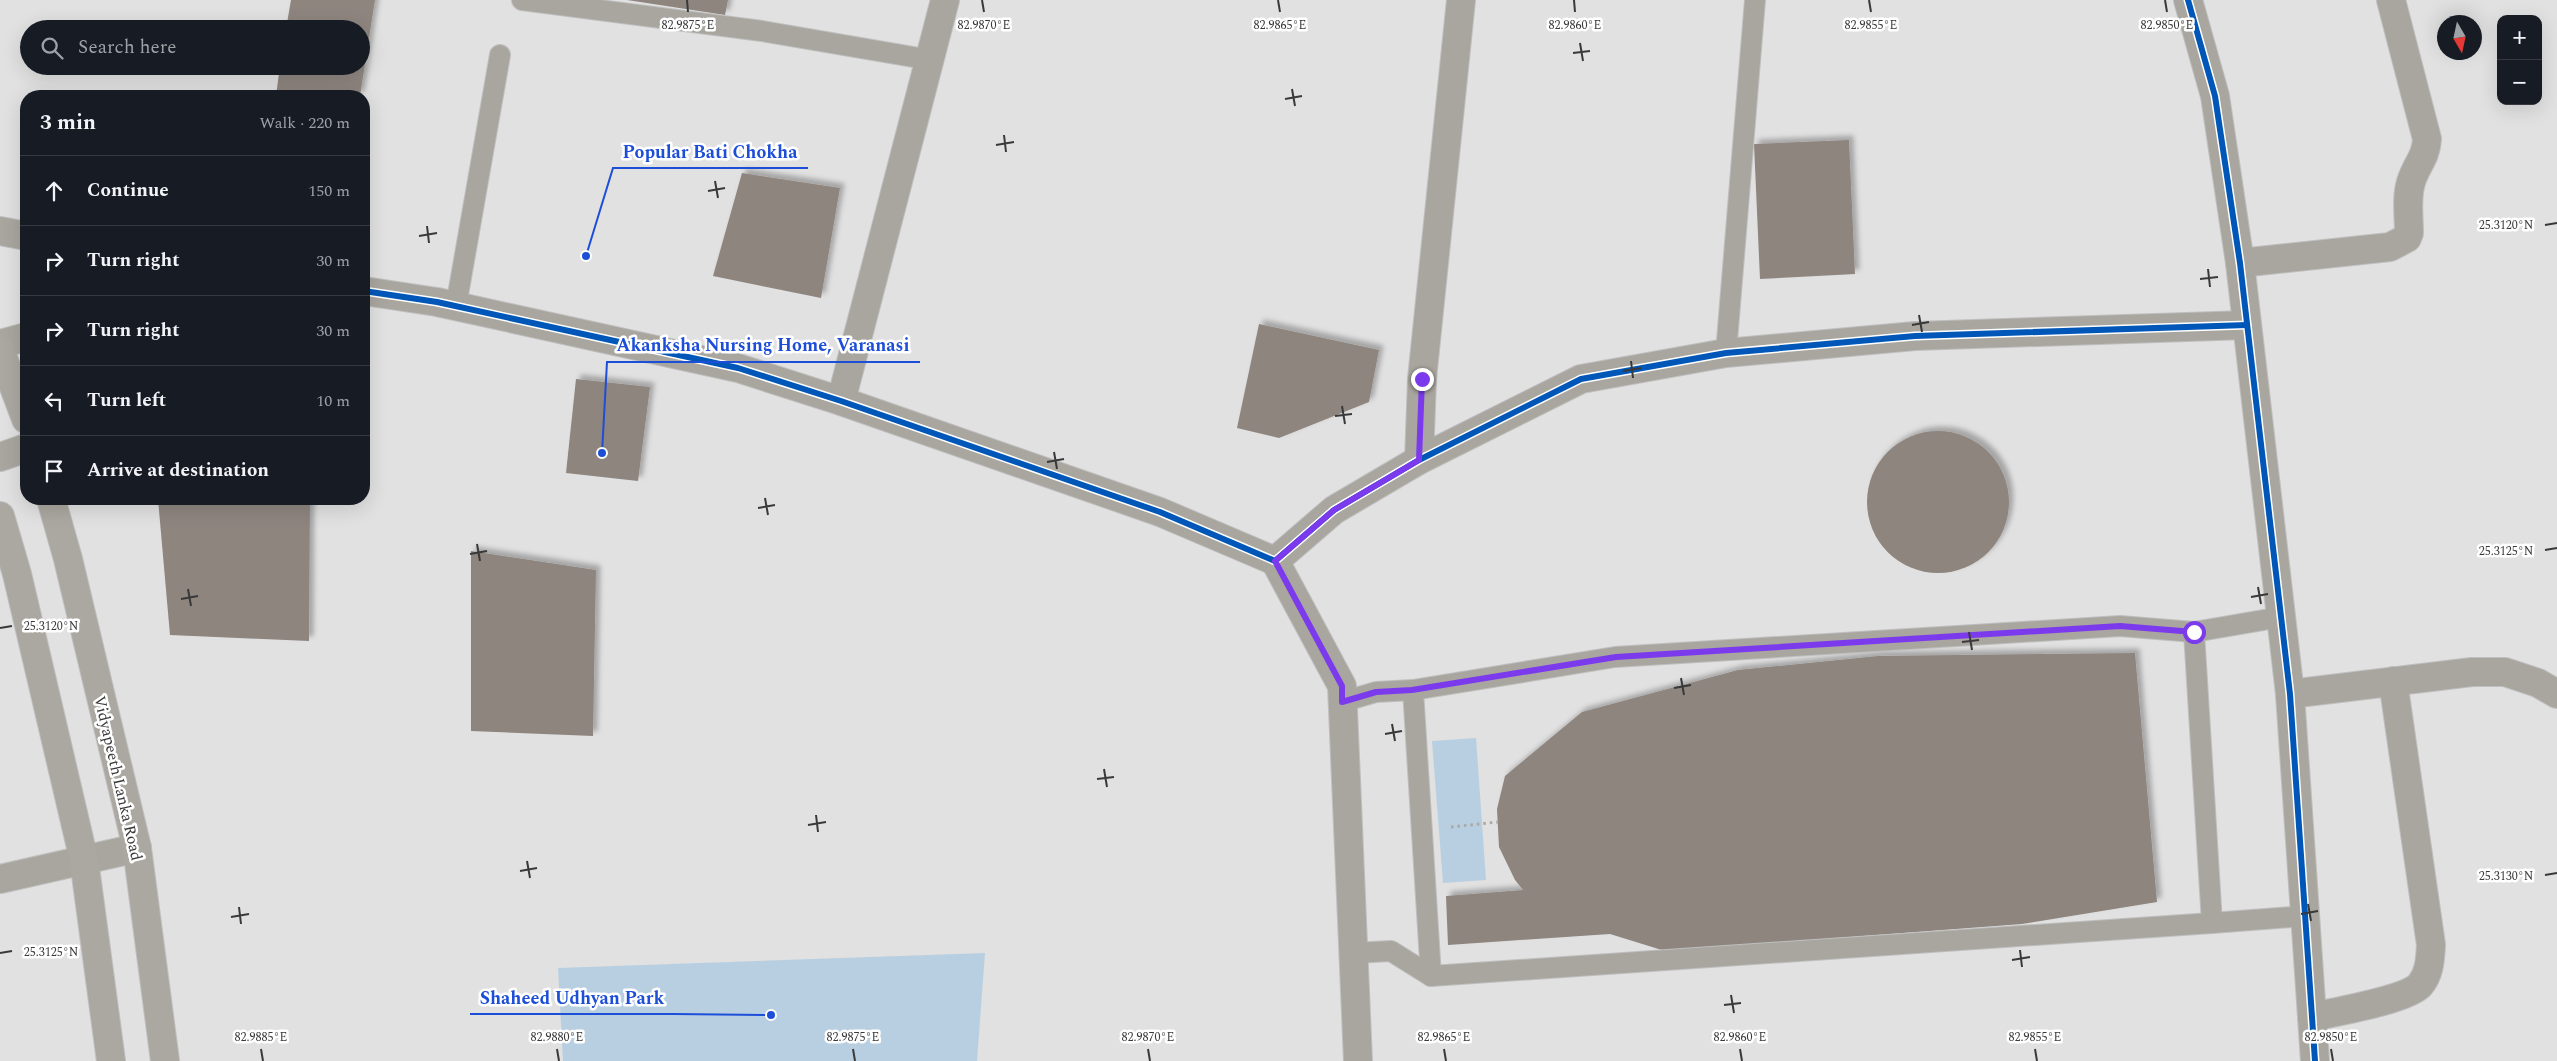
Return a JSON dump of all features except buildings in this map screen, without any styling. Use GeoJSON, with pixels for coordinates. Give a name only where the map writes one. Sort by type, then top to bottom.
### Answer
{"type":"FeatureCollection","features":[{"type":"Feature","properties":{"kind":"main road"},"geometry":{"type":"LineString","coordinates":[[0,350],[20,403]]}},
{"type":"Feature","properties":{"kind":"main road","name":"Vidyapeeth Lanka Road"},"geometry":{"type":"LineString","coordinates":[[53,505],[71,568],[137,848],[165,1061]]}},
{"type":"Feature","properties":{"kind":"main road"},"geometry":{"type":"LineString","coordinates":[[0,516],[17,574],[84,860],[111,1061]]}},
{"type":"Feature","properties":{"kind":"street"},"geometry":{"type":"LineString","coordinates":[[840,401],[931,60],[945,0]]}},
{"type":"Feature","properties":{"kind":"street"},"geometry":{"type":"LineString","coordinates":[[1419,460],[1422,379],[1461,0]]}},
{"type":"Feature","properties":{"kind":"street"},"geometry":{"type":"LineString","coordinates":[[2188,0],[2215,96],[2240,263],[2290,694],[2315,1061]]}},
{"type":"Feature","properties":{"kind":"street"},"geometry":{"type":"LineString","coordinates":[[2240,263],[2390,247],[2407,238],[2409,233],[2409,192],[2412,180],[2426,153],[2427,139],[2391,0]]}},
{"type":"Feature","properties":{"kind":"street"},"geometry":{"type":"LineString","coordinates":[[0,231],[20,235]]}},
{"type":"Feature","properties":{"kind":"street"},"geometry":{"type":"LineString","coordinates":[[370,292],[456,306],[738,368],[840,401],[1160,512],[1275,561],[1342,686],[1358,1061]]}},
{"type":"Feature","properties":{"kind":"street"},"geometry":{"type":"LineString","coordinates":[[1275,561],[1334,510],[1419,460],[1582,379],[1726,353],[1915,336],[2246,325]]}},
{"type":"Feature","properties":{"kind":"street"},"geometry":{"type":"LineString","coordinates":[[0,344],[20,339]]}},
{"type":"Feature","properties":{"kind":"street"},"geometry":{"type":"LineString","coordinates":[[0,457],[20,450]]}},
{"type":"Feature","properties":{"kind":"street"},"geometry":{"type":"LineString","coordinates":[[2290,694],[2472,672],[2505,672],[2538,682],[2557,694]]}},
{"type":"Feature","properties":{"kind":"street"},"geometry":{"type":"LineString","coordinates":[[2312,1017],[2392,998],[2419,986],[2429,971],[2431,945],[2393,682]]}},
{"type":"Feature","properties":{"kind":"street"},"geometry":{"type":"LineString","coordinates":[[0,879],[137,848]]}},
{"type":"Feature","properties":{"kind":"lane"},"geometry":{"type":"LineString","coordinates":[[522,0],[762,31],[931,60]]}},
{"type":"Feature","properties":{"kind":"lane"},"geometry":{"type":"LineString","coordinates":[[1726,353],[1755,0]]}},
{"type":"Feature","properties":{"kind":"lane"},"geometry":{"type":"LineString","coordinates":[[456,306],[500,55]]}},
{"type":"Feature","properties":{"kind":"lane"},"geometry":{"type":"LineString","coordinates":[[1342,702],[1376,692],[1412,690],[1616,657],[2120,626],[2194,632],[2281,617]]}},
{"type":"Feature","properties":{"kind":"lane"},"geometry":{"type":"LineString","coordinates":[[2194,632],[2212,923]]}},
{"type":"Feature","properties":{"kind":"lane"},"geometry":{"type":"LineString","coordinates":[[1412,690],[1431,976]]}},
{"type":"Feature","properties":{"kind":"lane"},"geometry":{"type":"LineString","coordinates":[[1354,953],[1391,951],[1431,976],[2305,916]]}},
{"type":"Feature","properties":{"kind":"path"},"geometry":{"type":"LineString","coordinates":[[1421,830],[1498,822]]}},
{"type":"Feature","properties":{"kind":"shaded area"},"geometry":{"type":"Polygon","coordinates":[[[1476,738],[1486,880],[1443,883],[1432,741],[1476,738]]]}},
{"type":"Feature","properties":{"kind":"shaded area"},"geometry":{"type":"Polygon","coordinates":[[[985,953],[977,1061],[563,1061],[558,968],[985,953]]]}},
{"type":"Feature","properties":{"kind":"cycle path"},"geometry":{"type":"LineString","coordinates":[[2188,0],[2215,96],[2240,263],[2290,694],[2315,1061]]}},
{"type":"Feature","properties":{"kind":"cycle path"},"geometry":{"type":"LineString","coordinates":[[370,292],[437,302],[738,368],[841,401],[1160,512],[1275,561],[1334,510],[1419,460],[1581,379],[1726,353],[1915,336],[2247,325]]}},
{"type":"Feature","properties":{"kind":"place","name":"Popular Bati Chokha"},"geometry":{"type":"Point","coordinates":[586,256]}},
{"type":"Feature","properties":{"kind":"place","name":"Akanksha Nursing Home, Varanasi"},"geometry":{"type":"Point","coordinates":[602,453]}},
{"type":"Feature","properties":{"kind":"place","name":"Shaheed Udhyan Park"},"geometry":{"type":"Point","coordinates":[771,1015]}},
{"type":"Feature","properties":{"kind":"route"},"geometry":{"type":"LineString","coordinates":[[1422,379],[1419,460],[1334,510],[1275,561],[1342,686],[1342,702],[1376,692],[1412,690],[1616,657],[2120,626],[2194,632]]}}]}
